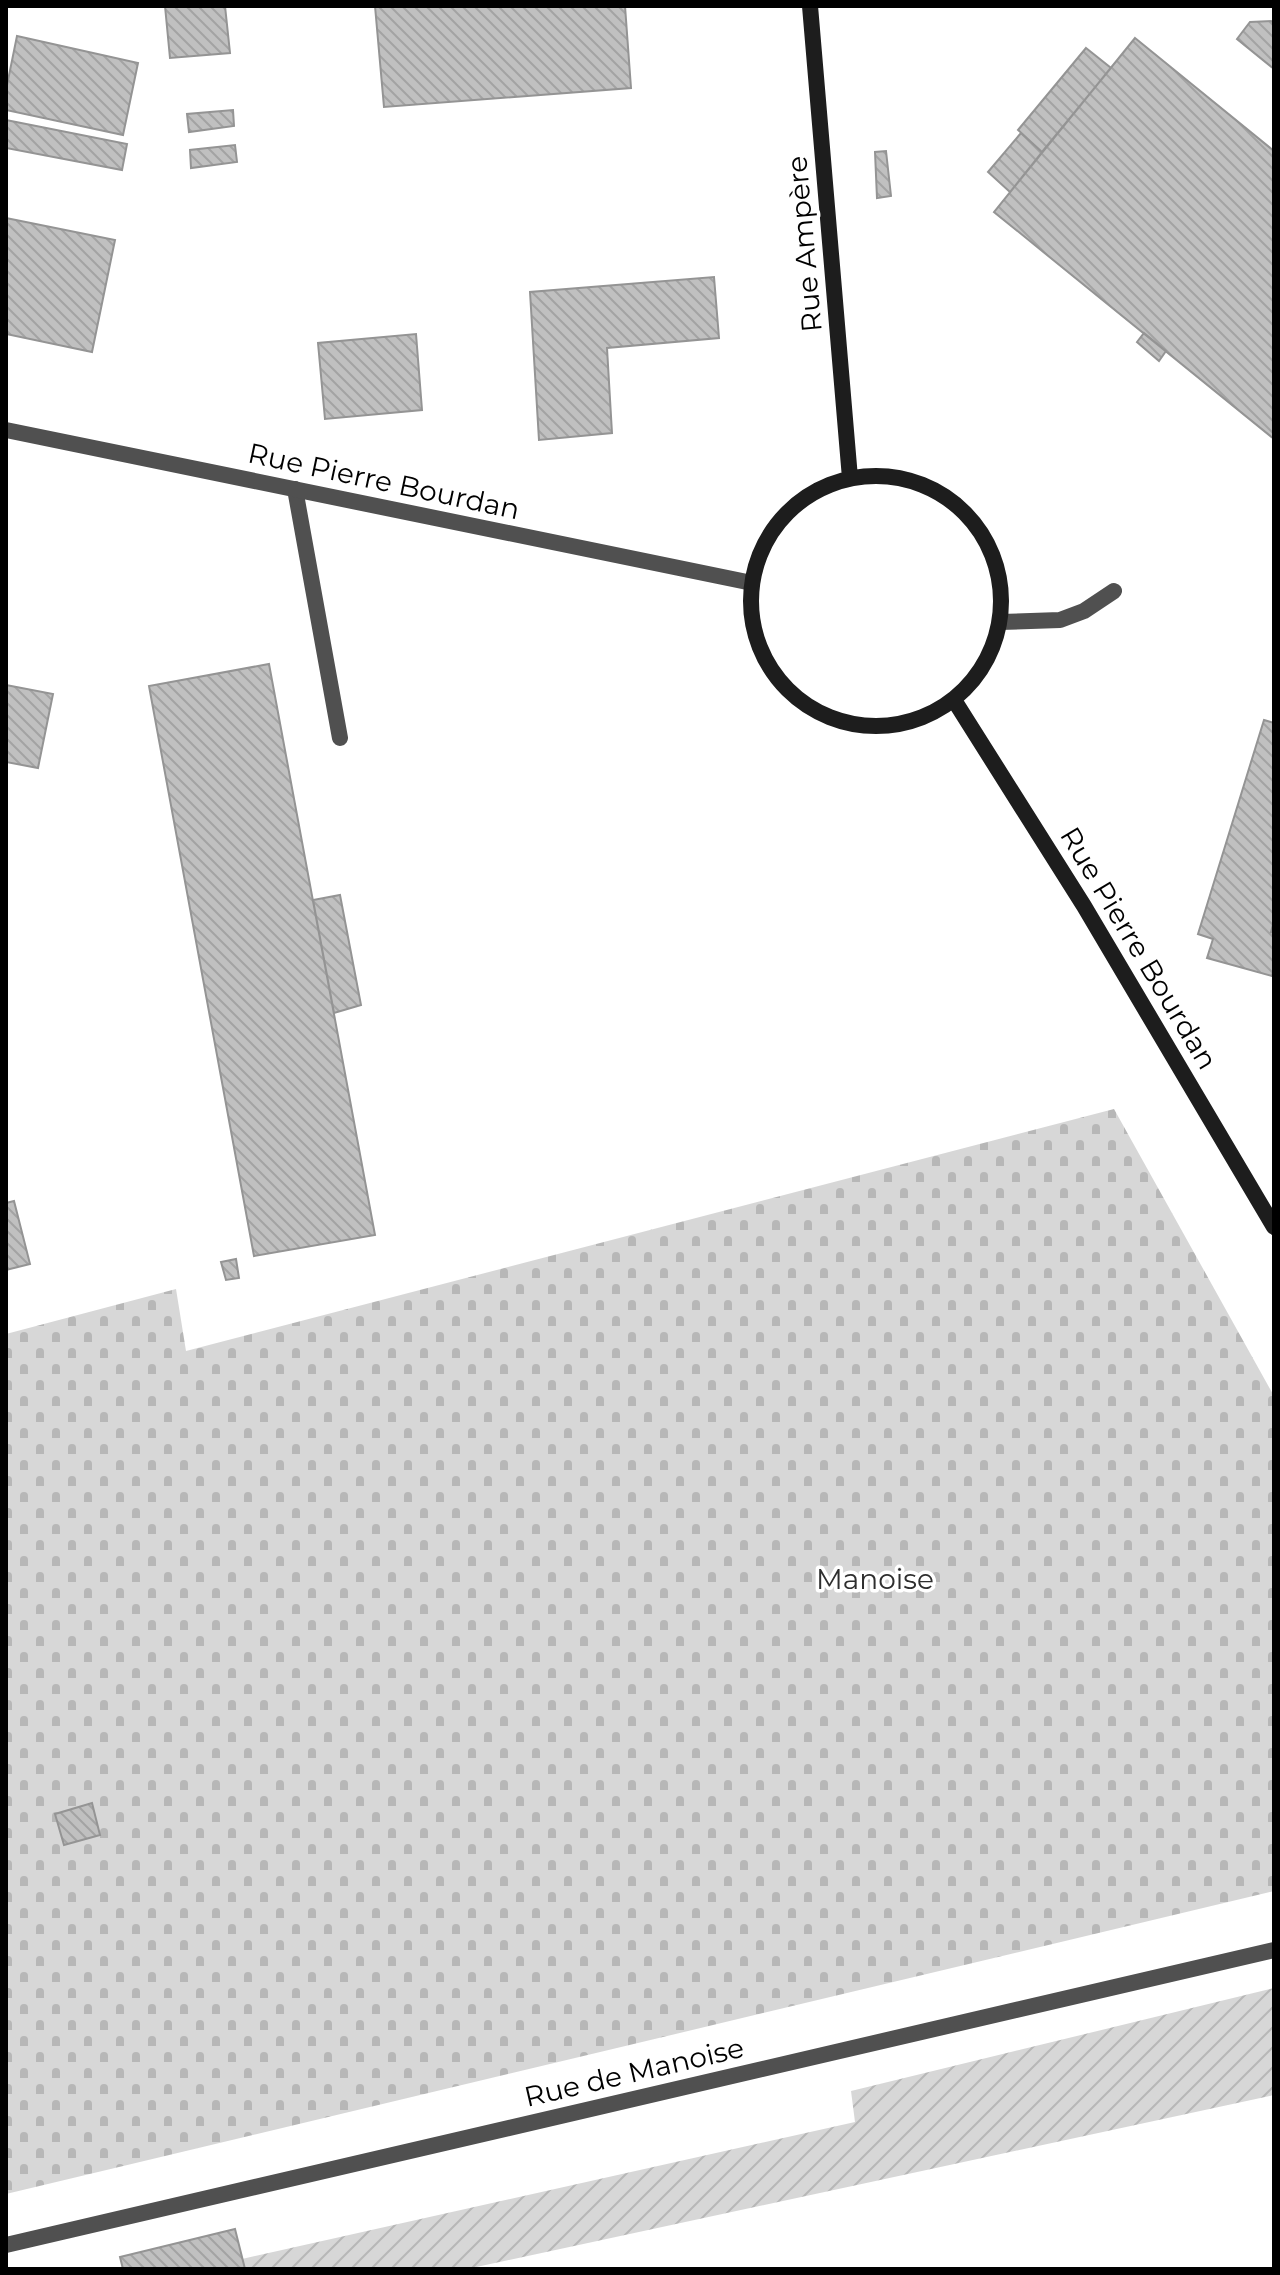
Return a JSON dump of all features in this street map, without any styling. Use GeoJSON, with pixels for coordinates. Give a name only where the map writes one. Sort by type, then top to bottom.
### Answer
{"type":"FeatureCollection","features":[{"type":"Feature","properties":{"kind":"street","name":"Rue Ampère"},"geometry":{"type":"LineString","coordinates":[[810,6],[850,478]]}},
{"type":"Feature","properties":{"kind":"street","name":"Rue Pierre Bourdan"},"geometry":{"type":"LineString","coordinates":[[6,430],[752,583]]}},
{"type":"Feature","properties":{"kind":"street"},"geometry":{"type":"LineString","coordinates":[[872,475],[904,479],[934,489],[960,507],[980,531],[995,559],[1001,590],[1000,622],[994,644],[971,683],[954,700],[921,718],[885,726],[848,723],[813,710],[784,687],[763,656],[752,620],[752,583],[759,556],[772,530],[791,508],[814,491],[850,478],[872,475]]}},
{"type":"Feature","properties":{"kind":"street"},"geometry":{"type":"LineString","coordinates":[[295,489],[340,738]]}},
{"type":"Feature","properties":{"kind":"street"},"geometry":{"type":"LineString","coordinates":[[1000,622],[1060,620],[1084,611],[1114,591]]}},
{"type":"Feature","properties":{"kind":"street","name":"Rue Pierre Bourdan"},"geometry":{"type":"LineString","coordinates":[[954,700],[1084,906],[1274,1227]]}},
{"type":"Feature","properties":{"kind":"street","name":"Rue de Manoise"},"geometry":{"type":"LineString","coordinates":[[6,2245],[1274,1950]]}},
{"type":"Feature","properties":{"kind":"green space","name":"Manoise"},"geometry":{"type":"Polygon","coordinates":[[[1114,1109],[1274,1396],[1274,1891],[6,2194],[6,1334],[176,1289],[186,1351],[1114,1109]]]}},
{"type":"Feature","properties":{"kind":"green space"},"geometry":{"type":"Polygon","coordinates":[[[1274,1988],[1274,2095],[467,2269],[245,2269],[242,2259],[855,2122],[851,2091],[1274,1988]]]}},
{"type":"Feature","properties":{"kind":"building"},"geometry":{"type":"Polygon","coordinates":[[[165,6],[225,6],[230,53],[170,58],[165,6]]]}},
{"type":"Feature","properties":{"kind":"building"},"geometry":{"type":"Polygon","coordinates":[[[375,6],[625,6],[631,88],[384,107],[375,6]]]}},
{"type":"Feature","properties":{"kind":"building"},"geometry":{"type":"Polygon","coordinates":[[[1274,21],[1274,69],[1237,39],[1250,22],[1274,21]]]}},
{"type":"Feature","properties":{"kind":"building"},"geometry":{"type":"Polygon","coordinates":[[[17,36],[138,63],[123,135],[6,110],[6,90],[17,36]]]}},
{"type":"Feature","properties":{"kind":"building"},"geometry":{"type":"Polygon","coordinates":[[[1135,38],[1274,151],[1274,439],[994,212],[1135,38]]]}},
{"type":"Feature","properties":{"kind":"building"},"geometry":{"type":"Polygon","coordinates":[[[1086,48],[1111,68],[1042,152],[1018,130],[1086,48]]]}},
{"type":"Feature","properties":{"kind":"building"},"geometry":{"type":"Polygon","coordinates":[[[233,110],[234,126],[189,132],[187,114],[233,110]]]}},
{"type":"Feature","properties":{"kind":"building"},"geometry":{"type":"Polygon","coordinates":[[[6,120],[127,144],[122,170],[6,148],[6,120]]]}},
{"type":"Feature","properties":{"kind":"building"},"geometry":{"type":"Polygon","coordinates":[[[1021,133],[1042,152],[1010,192],[988,172],[1021,133]]]}},
{"type":"Feature","properties":{"kind":"building"},"geometry":{"type":"Polygon","coordinates":[[[235,145],[237,162],[191,168],[190,150],[235,145]]]}},
{"type":"Feature","properties":{"kind":"building"},"geometry":{"type":"Polygon","coordinates":[[[886,151],[891,196],[877,198],[875,152],[886,151]]]}},
{"type":"Feature","properties":{"kind":"building"},"geometry":{"type":"Polygon","coordinates":[[[6,218],[115,240],[92,352],[6,334],[6,218]]]}},
{"type":"Feature","properties":{"kind":"building"},"geometry":{"type":"Polygon","coordinates":[[[714,277],[719,338],[607,348],[612,433],[539,440],[530,292],[714,277]]]}},
{"type":"Feature","properties":{"kind":"building"},"geometry":{"type":"Polygon","coordinates":[[[1144,333],[1166,351],[1159,361],[1137,342],[1144,333]]]}},
{"type":"Feature","properties":{"kind":"building"},"geometry":{"type":"Polygon","coordinates":[[[416,334],[422,410],[325,419],[318,343],[416,334]]]}},
{"type":"Feature","properties":{"kind":"building"},"geometry":{"type":"Polygon","coordinates":[[[269,664],[375,1235],[254,1256],[149,686],[269,664]]]}},
{"type":"Feature","properties":{"kind":"building"},"geometry":{"type":"Polygon","coordinates":[[[6,685],[53,694],[38,768],[6,762],[6,685]]]}},
{"type":"Feature","properties":{"kind":"building"},"geometry":{"type":"Polygon","coordinates":[[[1264,720],[1274,723],[1272,976],[1207,958],[1213,939],[1198,934],[1264,720]]]}},
{"type":"Feature","properties":{"kind":"building"},"geometry":{"type":"Polygon","coordinates":[[[340,895],[361,1005],[334,1013],[313,900],[340,895]]]}},
{"type":"Feature","properties":{"kind":"building"},"geometry":{"type":"Polygon","coordinates":[[[14,1201],[30,1264],[6,1270],[6,1203],[14,1201]]]}},
{"type":"Feature","properties":{"kind":"building"},"geometry":{"type":"Polygon","coordinates":[[[236,1259],[239,1278],[226,1280],[221,1262],[236,1259]]]}},
{"type":"Feature","properties":{"kind":"building"},"geometry":{"type":"Polygon","coordinates":[[[92,1803],[100,1835],[64,1845],[55,1814],[92,1803]]]}},
{"type":"Feature","properties":{"kind":"building"},"geometry":{"type":"Polygon","coordinates":[[[235,2229],[245,2269],[123,2269],[120,2257],[235,2229]]]}}]}
